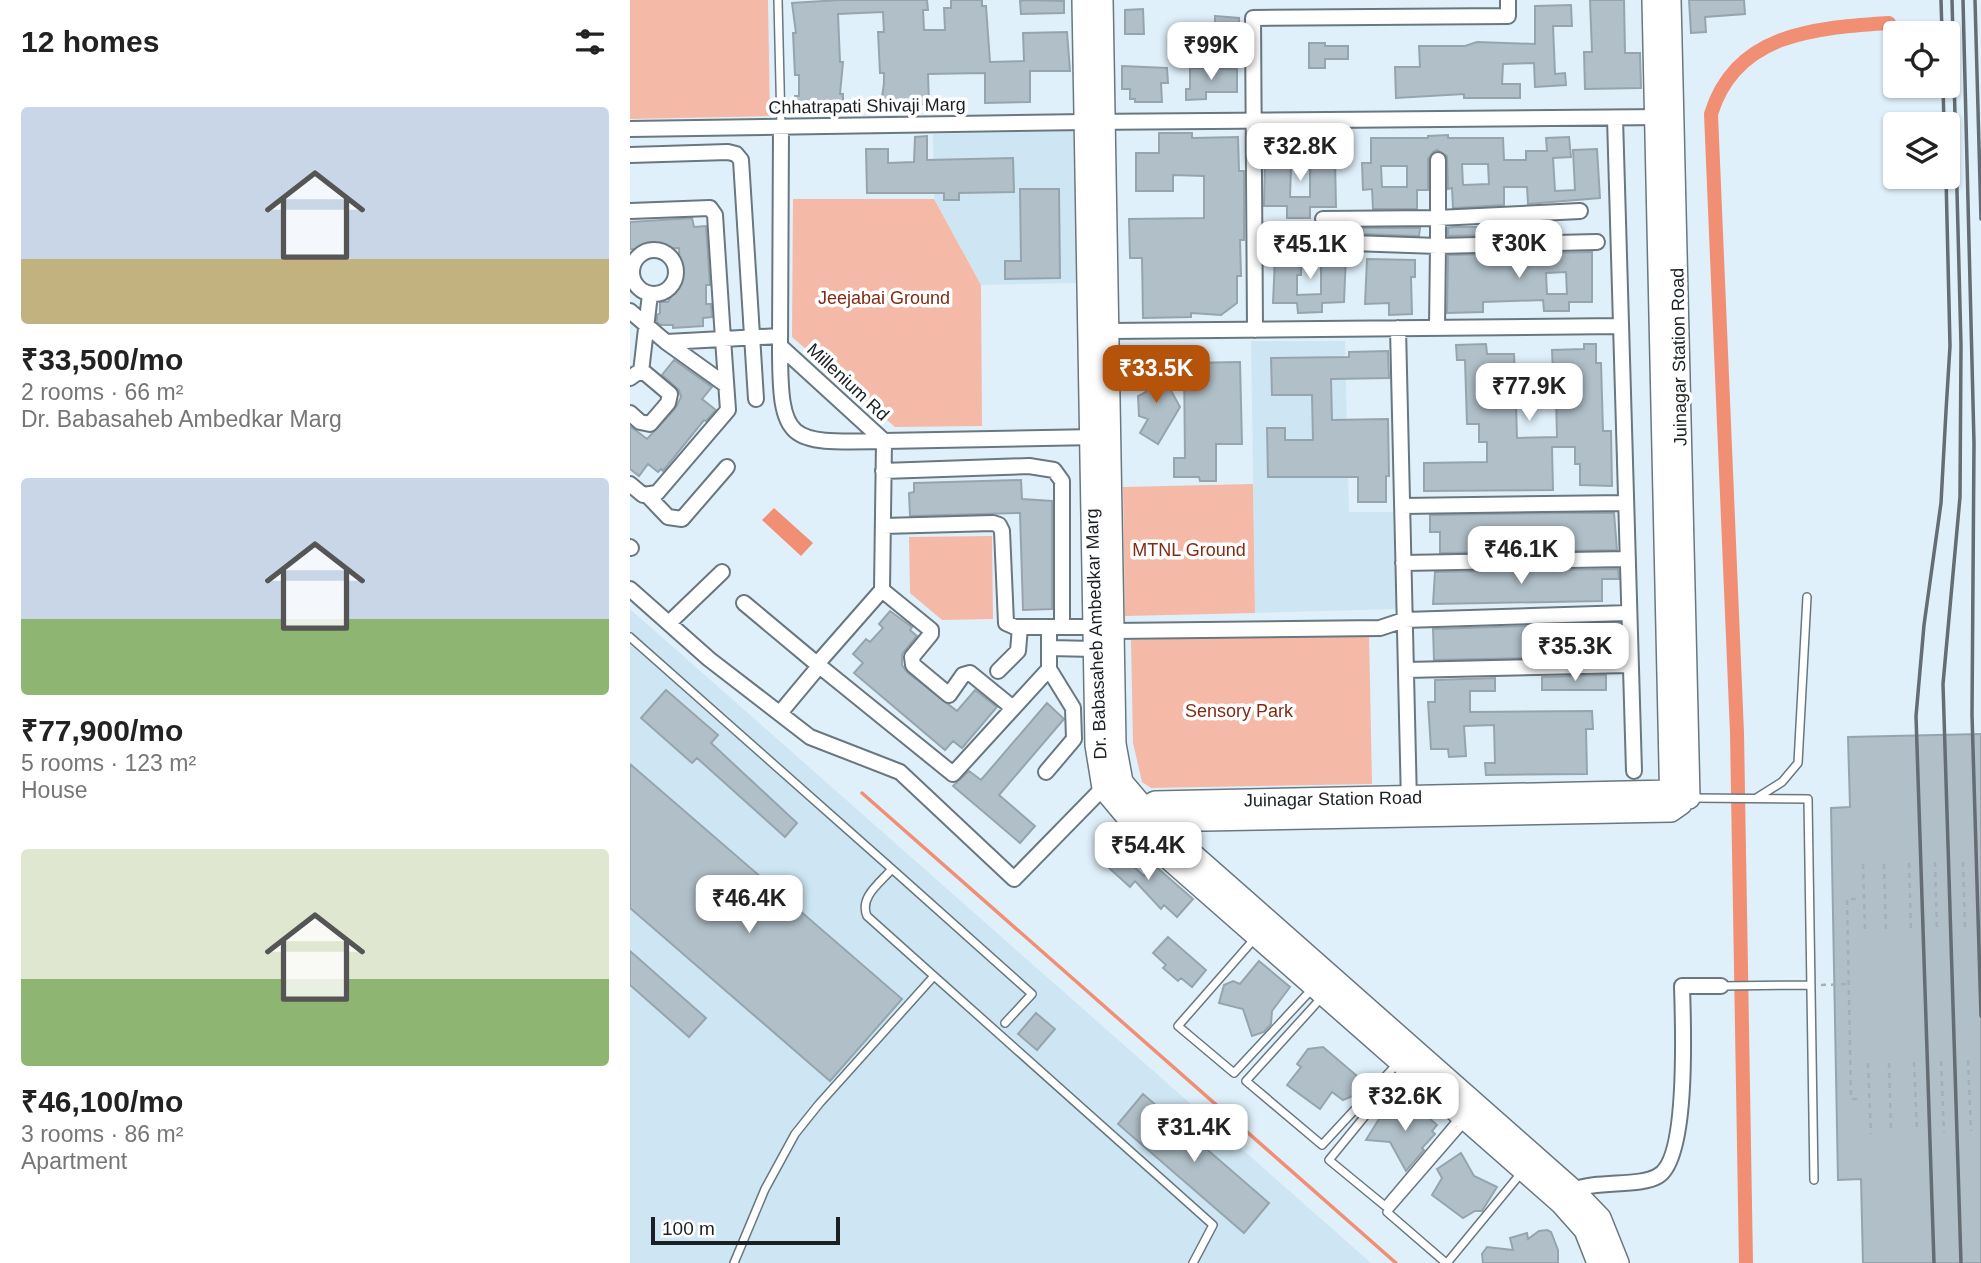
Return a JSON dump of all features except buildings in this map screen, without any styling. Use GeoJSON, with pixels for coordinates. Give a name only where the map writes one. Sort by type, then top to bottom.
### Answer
{"type":"FeatureCollection","features":[{"type":"Feature","properties":{"kind":"main road","name":"Dr. Babasaheb Ambedkar Marg"},"geometry":{"type":"LineString","coordinates":[[1083,0],[1095,122],[1108,331],[1100,437]]}},
{"type":"Feature","properties":{"kind":"main road","name":"Dr. Babasaheb Ambedkar Marg"},"geometry":{"type":"LineString","coordinates":[[1102,0],[1095,122],[1104,629],[1115,744],[1113,785]]}},
{"type":"Feature","properties":{"kind":"main road","name":"Juinagar Station Road"},"geometry":{"type":"LineString","coordinates":[[1142,816],[1155,802],[1409,807],[1684,799],[1664,117],[1653,0]]}},
{"type":"Feature","properties":{"kind":"main road","name":"Juinagar Station Road"},"geometry":{"type":"LineString","coordinates":[[1664,117],[1670,0]]}},
{"type":"Feature","properties":{"kind":"main road","name":"Dr. Babasaheb Ambedkar Marg"},"geometry":{"type":"LineString","coordinates":[[1104,629],[1095,649],[1096,745],[1113,785],[1256,936],[1318,991],[1378,1031],[1402,1064],[1561,1203],[1585,1230],[1598,1263]]}},
{"type":"Feature","properties":{"kind":"main road","name":"Dr. Babasaheb Ambedkar Marg"},"geometry":{"type":"LineString","coordinates":[[1142,816],[1378,1031],[1573,1190],[1601,1218],[1618,1263]]}},
{"type":"Feature","properties":{"kind":"street"},"geometry":{"type":"LineString","coordinates":[[1255,330],[1253,18],[1508,16],[1507,0]]}},
{"type":"Feature","properties":{"kind":"street","name":"Chhatrapati Shivaji Marg"},"geometry":{"type":"LineString","coordinates":[[630,129],[1664,117]]}},
{"type":"Feature","properties":{"kind":"street"},"geometry":{"type":"LineString","coordinates":[[1615,118],[1634,771]]}},
{"type":"Feature","properties":{"kind":"street"},"geometry":{"type":"LineString","coordinates":[[780,713],[882,590],[884,441],[817,441],[797,435],[786,419],[780,392],[781,127]]}},
{"type":"Feature","properties":{"kind":"street"},"geometry":{"type":"LineString","coordinates":[[630,155],[728,152],[736,154],[741,160],[756,399]]}},
{"type":"Feature","properties":{"kind":"street"},"geometry":{"type":"LineString","coordinates":[[1437,328],[1438,160]]}},
{"type":"Feature","properties":{"kind":"street"},"geometry":{"type":"LineString","coordinates":[[630,211],[705,206],[713,211],[728,410],[657,493],[648,496]]}},
{"type":"Feature","properties":{"kind":"street"},"geometry":{"type":"LineString","coordinates":[[1323,219],[1437,218],[1580,211]]}},
{"type":"Feature","properties":{"kind":"street"},"geometry":{"type":"LineString","coordinates":[[1294,241],[1438,246],[1597,242]]}},
{"type":"Feature","properties":{"kind":"street"},"geometry":{"type":"LineString","coordinates":[[659,251],[670,258],[676,272],[675,279],[665,291],[650,294],[637,287],[631,277],[635,260],[645,252],[659,251]]}},
{"type":"Feature","properties":{"kind":"street"},"geometry":{"type":"LineString","coordinates":[[630,413],[640,422],[650,424],[670,398],[668,391],[636,375],[650,294]]}},
{"type":"Feature","properties":{"kind":"street"},"geometry":{"type":"LineString","coordinates":[[630,311],[666,342],[726,385]]}},
{"type":"Feature","properties":{"kind":"street"},"geometry":{"type":"LineString","coordinates":[[1108,331],[1621,326]]}},
{"type":"Feature","properties":{"kind":"street"},"geometry":{"type":"LineString","coordinates":[[1398,328],[1409,807]]}},
{"type":"Feature","properties":{"kind":"street"},"geometry":{"type":"LineString","coordinates":[[666,342],[752,338],[780,341]]}},
{"type":"Feature","properties":{"kind":"street","name":"Millenium Rd"},"geometry":{"type":"LineString","coordinates":[[780,341],[884,441],[1100,437]]}},
{"type":"Feature","properties":{"kind":"street"},"geometry":{"type":"LineString","coordinates":[[883,471],[1029,466],[1055,470],[1062,481],[1056,627],[1049,648],[1049,669],[1073,708],[1074,739],[1045,772]]}},
{"type":"Feature","properties":{"kind":"street"},"geometry":{"type":"LineString","coordinates":[[630,484],[639,493],[648,496],[668,517],[682,519],[727,467]]}},
{"type":"Feature","properties":{"kind":"street"},"geometry":{"type":"LineString","coordinates":[[1402,506],[1626,503]]}},
{"type":"Feature","properties":{"kind":"street"},"geometry":{"type":"LineString","coordinates":[[883,526],[999,525],[1002,531],[1004,618],[1009,625],[1020,627],[1380,628],[1404,620],[1629,613]]}},
{"type":"Feature","properties":{"kind":"street"},"geometry":{"type":"LineString","coordinates":[[1403,563],[1628,559]]}},
{"type":"Feature","properties":{"kind":"street"},"geometry":{"type":"LineString","coordinates":[[669,623],[722,572]]}},
{"type":"Feature","properties":{"kind":"street"},"geometry":{"type":"LineString","coordinates":[[630,589],[810,737],[900,772],[1014,879],[1113,785]]}},
{"type":"Feature","properties":{"kind":"street"},"geometry":{"type":"LineString","coordinates":[[882,590],[930,630],[931,634],[912,657],[913,665],[949,695],[966,672],[970,673],[1013,708]]}},
{"type":"Feature","properties":{"kind":"street"},"geometry":{"type":"LineString","coordinates":[[744,603],[953,774],[1049,669]]}},
{"type":"Feature","properties":{"kind":"street"},"geometry":{"type":"LineString","coordinates":[[998,671],[1018,651],[1020,627]]}},
{"type":"Feature","properties":{"kind":"street"},"geometry":{"type":"LineString","coordinates":[[1049,648],[1095,649]]}},
{"type":"Feature","properties":{"kind":"street"},"geometry":{"type":"LineString","coordinates":[[1406,670],[1630,665]]}},
{"type":"Feature","properties":{"kind":"street"},"geometry":{"type":"LineString","coordinates":[[1573,1190],[1597,1183],[1650,1179],[1660,1176],[1667,1168],[1674,1148],[1683,1083],[1682,986],[1721,986]]}},
{"type":"Feature","properties":{"kind":"lane"},"geometry":{"type":"LineString","coordinates":[[778,0],[781,127]]}},
{"type":"Feature","properties":{"kind":"lane"},"geometry":{"type":"LineString","coordinates":[[1758,797],[1782,782],[1798,763],[1807,597]]}},
{"type":"Feature","properties":{"kind":"lane"},"geometry":{"type":"LineString","coordinates":[[630,637],[1032,994],[1005,1023]]}},
{"type":"Feature","properties":{"kind":"lane","name":"Juinagar Station Road"},"geometry":{"type":"LineString","coordinates":[[1684,799],[1808,799],[1811,985]]}},
{"type":"Feature","properties":{"kind":"lane"},"geometry":{"type":"LineString","coordinates":[[892,869],[866,899],[863,907],[867,916],[1213,1225],[1193,1263]]}},
{"type":"Feature","properties":{"kind":"lane"},"geometry":{"type":"LineString","coordinates":[[1256,936],[1178,1026],[1234,1073],[1318,991]]}},
{"type":"Feature","properties":{"kind":"lane"},"geometry":{"type":"LineString","coordinates":[[734,1263],[765,1189],[795,1134],[934,976]]}},
{"type":"Feature","properties":{"kind":"lane"},"geometry":{"type":"LineString","coordinates":[[1721,986],[1811,985],[1814,1180]]}},
{"type":"Feature","properties":{"kind":"lane"},"geometry":{"type":"LineString","coordinates":[[1318,991],[1246,1081],[1322,1145],[1402,1064]]}},
{"type":"Feature","properties":{"kind":"lane"},"geometry":{"type":"LineString","coordinates":[[1402,1064],[1329,1160],[1385,1206],[1464,1118]]}},
{"type":"Feature","properties":{"kind":"lane"},"geometry":{"type":"LineString","coordinates":[[1464,1118],[1387,1212],[1446,1263],[1523,1170]]}},
{"type":"Feature","properties":{"kind":"path"},"geometry":{"type":"LineString","coordinates":[[1935,862],[1937,932]]}},
{"type":"Feature","properties":{"kind":"path"},"geometry":{"type":"LineString","coordinates":[[1963,862],[1965,931]]}},
{"type":"Feature","properties":{"kind":"path"},"geometry":{"type":"LineString","coordinates":[[1909,863],[1911,932]]}},
{"type":"Feature","properties":{"kind":"path"},"geometry":{"type":"LineString","coordinates":[[1863,864],[1865,933]]}},
{"type":"Feature","properties":{"kind":"path"},"geometry":{"type":"LineString","coordinates":[[1884,864],[1886,933]]}},
{"type":"Feature","properties":{"kind":"path"},"geometry":{"type":"LineString","coordinates":[[1856,899],[1847,899],[1849,984],[1852,1099],[1861,1099]]}},
{"type":"Feature","properties":{"kind":"path"},"geometry":{"type":"LineString","coordinates":[[1811,985],[1849,984]]}},
{"type":"Feature","properties":{"kind":"path"},"geometry":{"type":"LineString","coordinates":[[1968,1060],[1971,1131]]}},
{"type":"Feature","properties":{"kind":"path"},"geometry":{"type":"LineString","coordinates":[[1941,1061],[1944,1132]]}},
{"type":"Feature","properties":{"kind":"path"},"geometry":{"type":"LineString","coordinates":[[1914,1062],[1917,1132]]}},
{"type":"Feature","properties":{"kind":"path"},"geometry":{"type":"LineString","coordinates":[[1868,1063],[1871,1134]]}},
{"type":"Feature","properties":{"kind":"path"},"geometry":{"type":"LineString","coordinates":[[1889,1063],[1891,1133]]}},
{"type":"Feature","properties":{"kind":"shaded area"},"geometry":{"type":"Polygon","coordinates":[[[1073,131],[1077,283],[981,285],[934,199],[933,134],[1073,131]]]}},
{"type":"Feature","properties":{"kind":"shaded area"},"geometry":{"type":"Polygon","coordinates":[[[1251,341],[1345,341],[1349,512],[1393,512],[1396,609],[1255,613],[1251,341]]]}},
{"type":"Feature","properties":{"kind":"shaded area"},"geometry":{"type":"Polygon","coordinates":[[[774,508],[813,543],[801,556],[762,520],[774,508]]]}},
{"type":"Feature","properties":{"kind":"shaded area"},"geometry":{"type":"Polygon","coordinates":[[[630,609],[1371,1263],[630,1263],[630,609]]]}},
{"type":"Feature","properties":{"kind":"shaded area"},"geometry":{"type":"Polygon","coordinates":[[[1124,831],[1153,856],[1141,869],[1113,845],[1124,831]]]}},
{"type":"Feature","properties":{"kind":"green space"},"geometry":{"type":"Polygon","coordinates":[[[630,0],[768,0],[770,116],[630,119],[630,0]]]}},
{"type":"Feature","properties":{"kind":"green space","name":"Jeejabai Ground"},"geometry":{"type":"Polygon","coordinates":[[[793,199],[934,199],[981,285],[982,426],[895,427],[792,337],[793,199]]]}},
{"type":"Feature","properties":{"kind":"green space","name":"MTNL Ground"},"geometry":{"type":"Polygon","coordinates":[[[1253,484],[1255,613],[1125,616],[1123,487],[1253,484]]]}},
{"type":"Feature","properties":{"kind":"green space"},"geometry":{"type":"Polygon","coordinates":[[[992,536],[993,619],[942,620],[910,593],[909,537],[992,536]]]}},
{"type":"Feature","properties":{"kind":"green space","name":"Sensory Park"},"geometry":{"type":"Polygon","coordinates":[[[1369,633],[1372,784],[1151,788],[1142,782],[1133,743],[1131,640],[1369,633]]]}},
{"type":"Feature","properties":{"kind":"waterway"},"geometry":{"type":"LineString","coordinates":[[1746,1263],[1737,733],[1711,114],[1723,87],[1739,66],[1759,50],[1808,32],[1883,24]]}},
{"type":"Feature","properties":{"kind":"waterway"},"geometry":{"type":"LineString","coordinates":[[862,793],[1396,1263]]}},
{"type":"Feature","properties":{"kind":"railway"},"geometry":{"type":"LineString","coordinates":[[1941,0],[1942,21]]}},
{"type":"Feature","properties":{"kind":"railway"},"geometry":{"type":"LineString","coordinates":[[1952,0],[1961,345],[1960,497],[1943,684],[1961,1263]]}},
{"type":"Feature","properties":{"kind":"railway"},"geometry":{"type":"LineString","coordinates":[[1963,0],[1974,443],[1972,715],[1981,1016]]}},
{"type":"Feature","properties":{"kind":"railway"},"geometry":{"type":"LineString","coordinates":[[1975,0],[1981,219]]}},
{"type":"Feature","properties":{"kind":"railway"},"geometry":{"type":"LineString","coordinates":[[1943,98],[1944,112]]}},
{"type":"Feature","properties":{"kind":"railway"},"geometry":{"type":"LineString","coordinates":[[1934,1263],[1916,716],[1924,625],[1941,503],[1950,346],[1946,189]]}}]}
